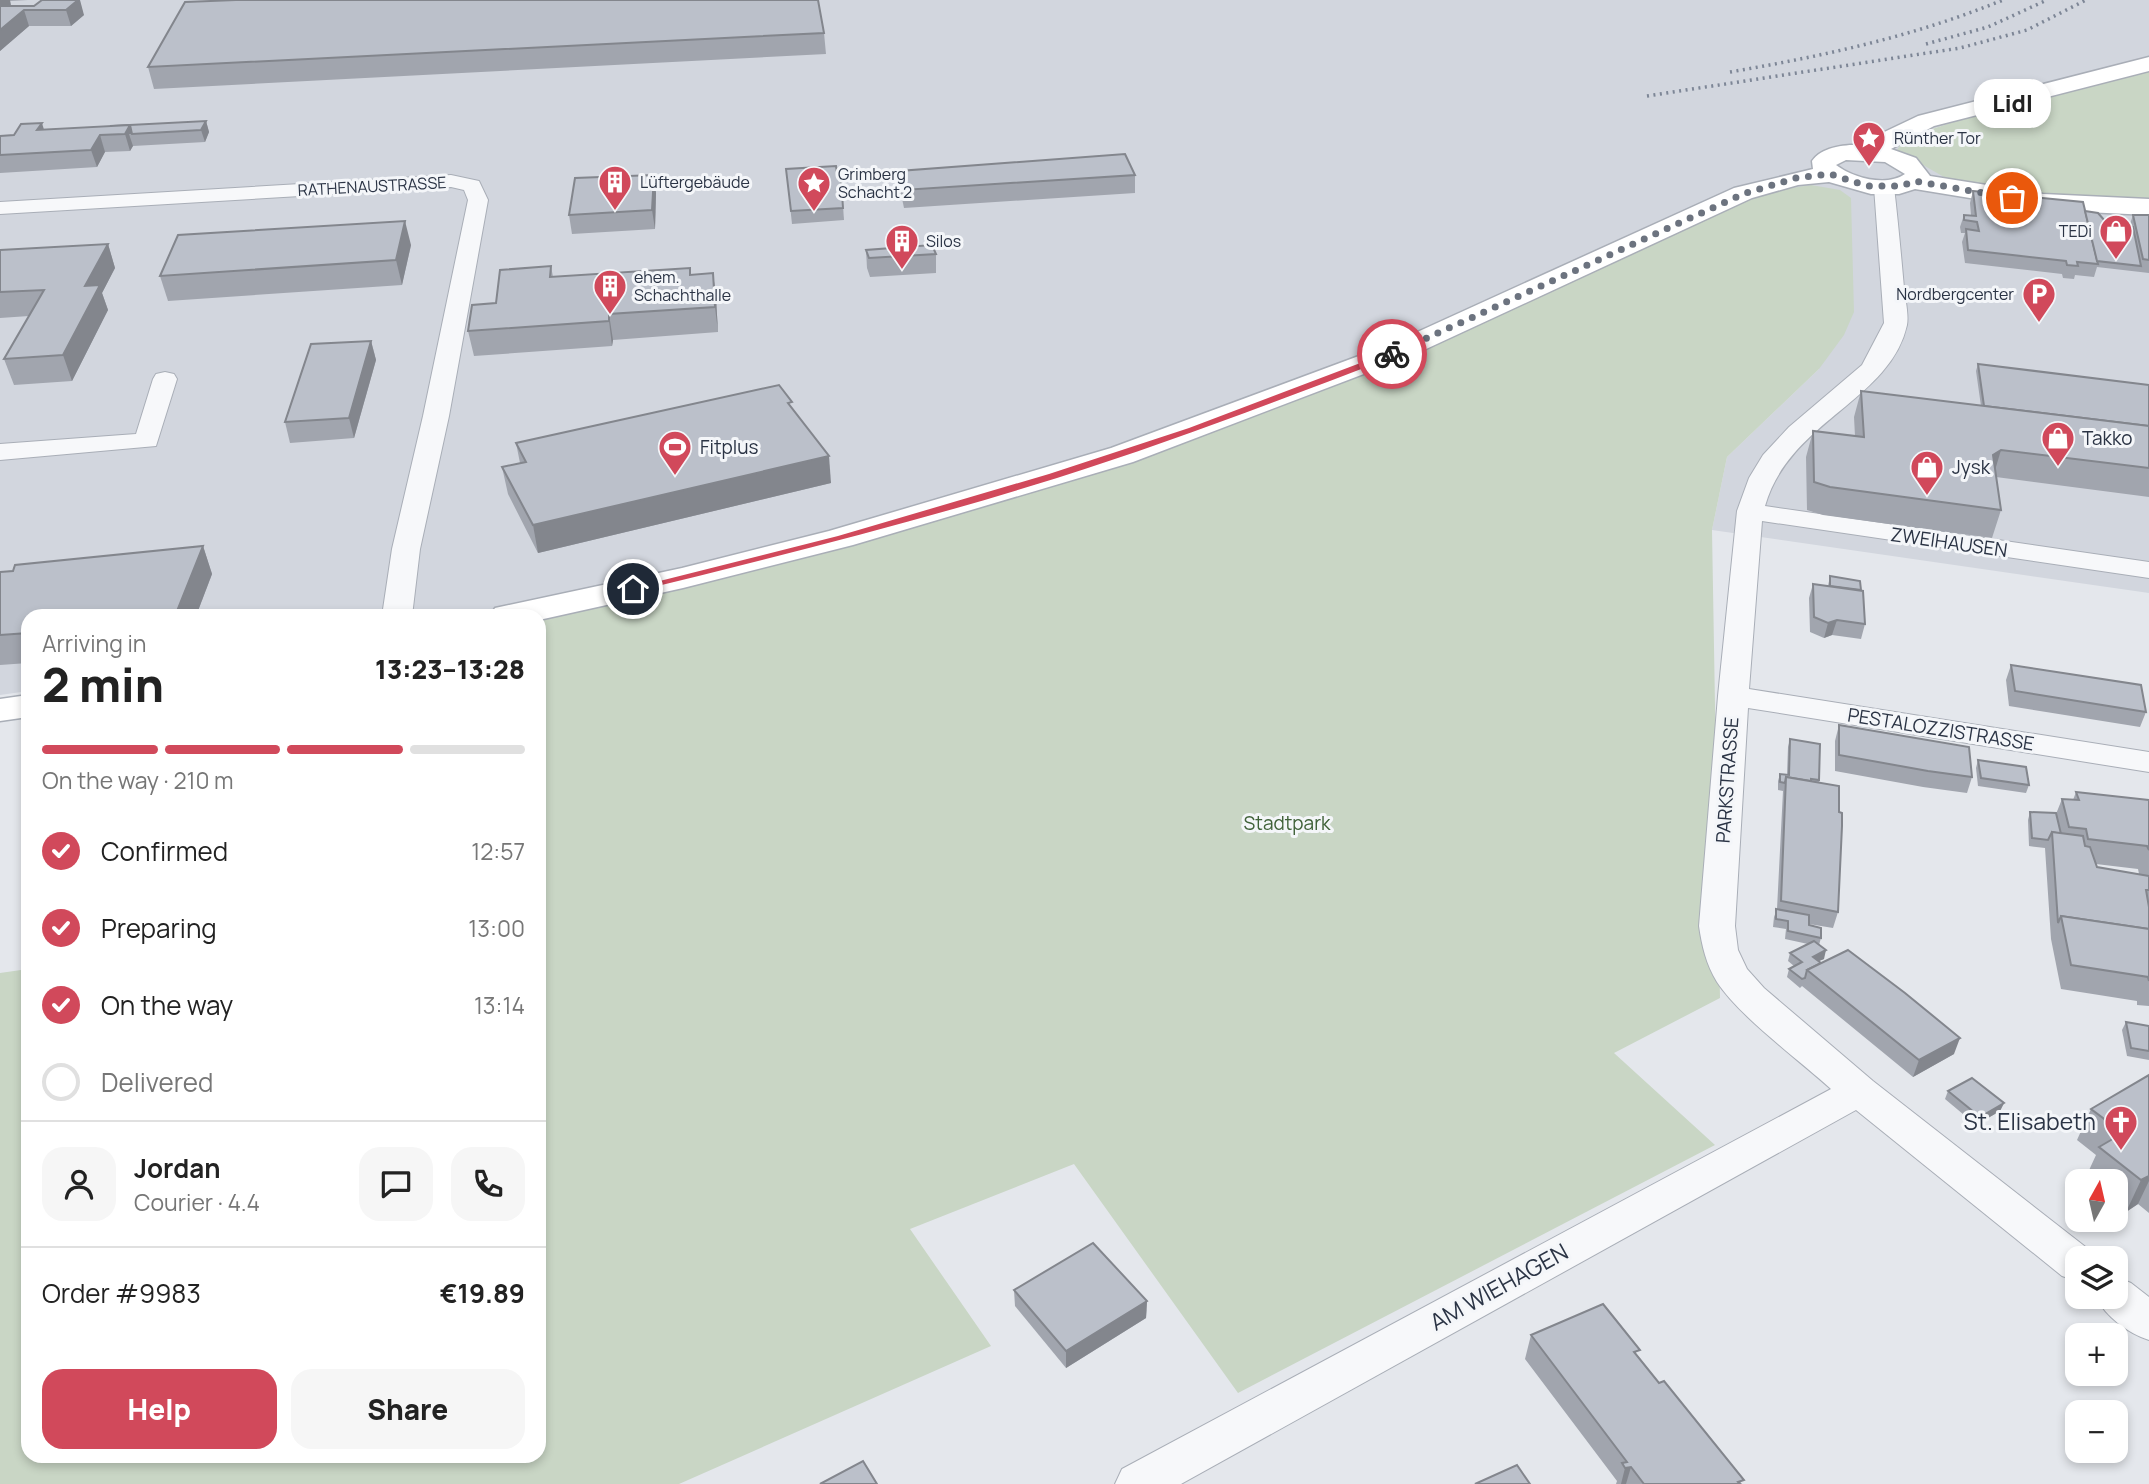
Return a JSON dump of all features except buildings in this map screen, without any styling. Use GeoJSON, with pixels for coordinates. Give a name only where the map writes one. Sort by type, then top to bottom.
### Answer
{"type":"FeatureCollection","features":[{"type":"Feature","properties":{"kind":"street"},"geometry":{"type":"LineString","coordinates":[[1875,153],[1886,140],[1926,121],[2149,64]]}},
{"type":"Feature","properties":{"kind":"street"},"geometry":{"type":"LineString","coordinates":[[1914,181],[1918,175],[1906,162],[1875,153],[1842,153],[1824,161],[1824,167],[1830,174],[1851,183],[1884,187],[1914,181],[2043,202],[2149,207]]}},
{"type":"Feature","properties":{"kind":"street"},"geometry":{"type":"LineString","coordinates":[[540,609],[683,578],[841,538],[1122,455],[1401,351],[1743,194],[1796,178],[1830,174]]}},
{"type":"Feature","properties":{"kind":"street","name":"RATHENAUSTRASSE"},"geometry":{"type":"LineString","coordinates":[[0,208],[452,181],[472,185],[478,200],[436,416],[405,549],[398,609]]}},
{"type":"Feature","properties":{"kind":"street","name":"PARKSTRASSE"},"geometry":{"type":"LineString","coordinates":[[1884,187],[1896,323],[1889,341],[1871,370],[1813,418],[1779,451],[1762,479],[1750,511],[1733,696],[1717,926],[1720,950],[1732,976],[1751,997],[1859,1091],[2065,1254]]}},
{"type":"Feature","properties":{"kind":"street"},"geometry":{"type":"LineString","coordinates":[[0,452],[147,441],[165,380]]}},
{"type":"Feature","properties":{"kind":"street","name":"ZWEIHAUSEN"},"geometry":{"type":"LineString","coordinates":[[1750,511],[1836,526],[2149,570]]}},
{"type":"Feature","properties":{"kind":"street","name":"PESTALOZZISTRASSE"},"geometry":{"type":"LineString","coordinates":[[1733,696],[2149,762]]}},
{"type":"Feature","properties":{"kind":"street"},"geometry":{"type":"LineString","coordinates":[[0,710],[21,707]]}},
{"type":"Feature","properties":{"kind":"street","name":"AM WIEHAGEN"},"geometry":{"type":"LineString","coordinates":[[1138,1484],[1859,1091]]}},
{"type":"Feature","properties":{"kind":"street"},"geometry":{"type":"LineString","coordinates":[[2128,1305],[2149,1322]]}},
{"type":"Feature","properties":{"kind":"shaded area"},"geometry":{"type":"Polygon","coordinates":[[[0,0],[2149,0],[2149,59],[1905,138],[2149,202],[2149,593],[1712,530],[1727,457],[1819,369],[1195,431],[544,609],[21,609],[21,692],[0,695],[0,0]]]}},
{"type":"Feature","properties":{"kind":"green space"},"geometry":{"type":"Polygon","coordinates":[[[2149,66],[2149,202],[2025,195],[1944,177],[1897,150],[1905,138],[2014,102],[2149,66]]]}},
{"type":"Feature","properties":{"kind":"green space","name":"Stadtpark"},"geometry":{"type":"Polygon","coordinates":[[[1811,185],[1840,190],[1851,198],[1854,312],[1844,335],[1819,369],[1727,457],[1712,530],[1720,998],[1614,1053],[1715,1145],[1238,1393],[1074,1164],[910,1229],[991,1346],[679,1484],[0,1484],[0,973],[21,970],[21,1463],[546,1463],[546,614],[1121,456],[1752,194],[1811,185]]]}},
{"type":"Feature","properties":{"kind":"railway"},"geometry":{"type":"LineString","coordinates":[[1730,72],[1869,44],[2003,0]]}},
{"type":"Feature","properties":{"kind":"railway"},"geometry":{"type":"LineString","coordinates":[[1926,44],[1988,27],[2047,0]]}},
{"type":"Feature","properties":{"kind":"railway"},"geometry":{"type":"LineString","coordinates":[[1647,96],[1960,48],[2027,30],[2086,0]]}},
{"type":"Feature","properties":{"kind":"way so far"},"geometry":{"type":"LineString","coordinates":[[1392,354],[1743,194],[1772,184],[1830,174],[1867,186],[1902,186],[1914,181],[2012,198]]}},
{"type":"Feature","properties":{"kind":"place","name":"Rünther Tor"},"geometry":{"type":"Point","coordinates":[1869,168]}},
{"type":"Feature","properties":{"kind":"place","name":"Lidl"},"geometry":{"type":"Point","coordinates":[2012,198]}},
{"type":"Feature","properties":{"kind":"place","name":"Lüftergebäude"},"geometry":{"type":"Point","coordinates":[615,212]}},
{"type":"Feature","properties":{"kind":"place","name":"Grimberg Schacht 2"},"geometry":{"type":"Point","coordinates":[814,213]}},
{"type":"Feature","properties":{"kind":"place","name":"TEDi"},"geometry":{"type":"Point","coordinates":[2116,261]}},
{"type":"Feature","properties":{"kind":"place","name":"Silos"},"geometry":{"type":"Point","coordinates":[902,271]}},
{"type":"Feature","properties":{"kind":"place","name":"ehem. Schachthalle"},"geometry":{"type":"Point","coordinates":[610,316]}},
{"type":"Feature","properties":{"kind":"place","name":"Nordbergcenter"},"geometry":{"type":"Point","coordinates":[2039,324]}},
{"type":"Feature","properties":{"kind":"place","name":"Takko"},"geometry":{"type":"Point","coordinates":[2058,468]}},
{"type":"Feature","properties":{"kind":"place","name":"Fitplus"},"geometry":{"type":"Point","coordinates":[675,477]}},
{"type":"Feature","properties":{"kind":"place","name":"Jysk"},"geometry":{"type":"Point","coordinates":[1927,497]}},
{"type":"Feature","properties":{"kind":"place","name":"St. Elisabeth"},"geometry":{"type":"Point","coordinates":[2121,1152]}},
{"type":"Feature","properties":{"kind":"route"},"geometry":{"type":"LineString","coordinates":[[633,589],[841,538],[1122,455],[1259,406],[1392,354]]}}]}
